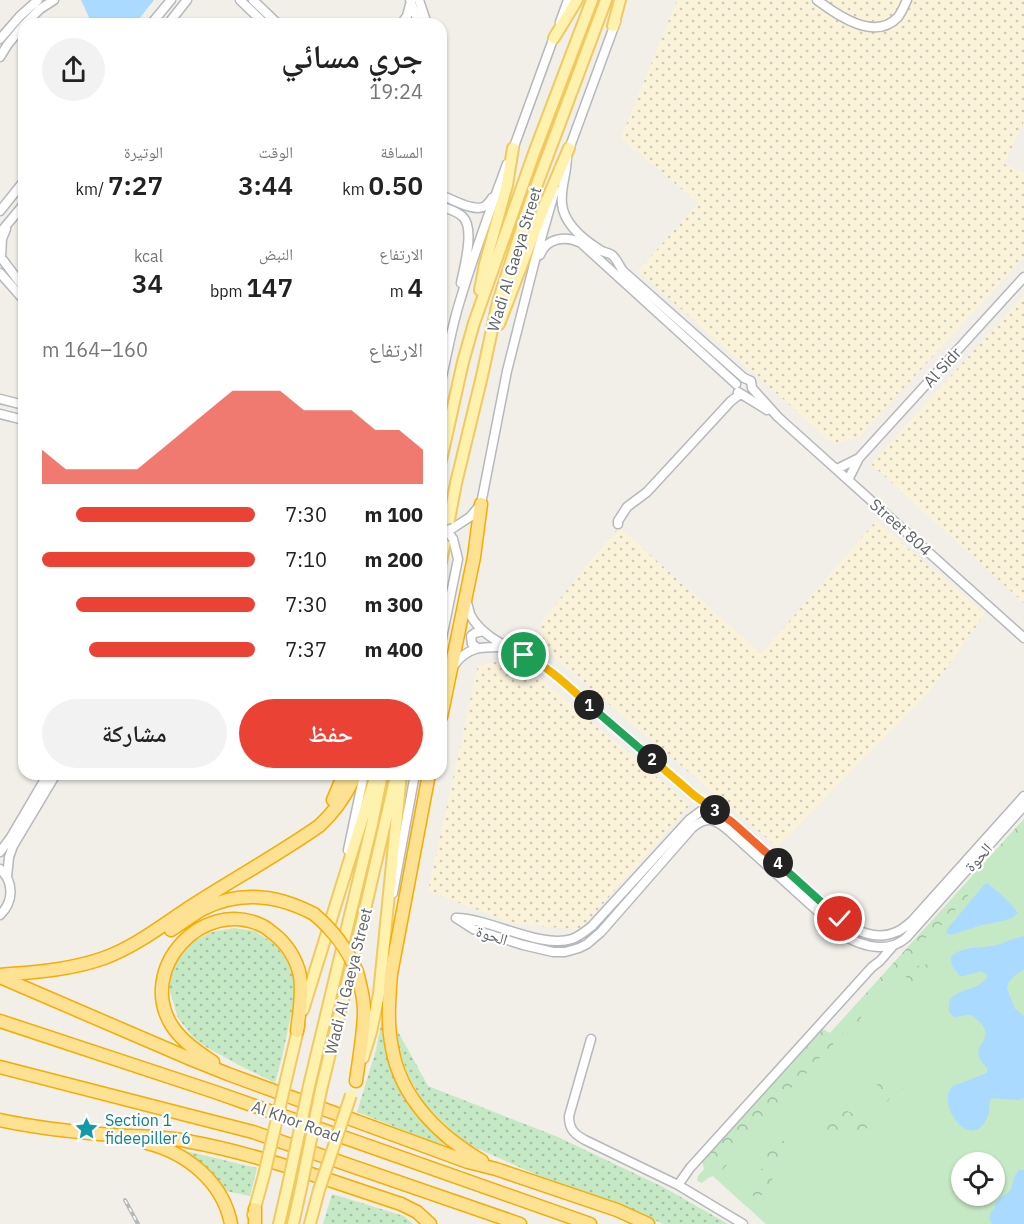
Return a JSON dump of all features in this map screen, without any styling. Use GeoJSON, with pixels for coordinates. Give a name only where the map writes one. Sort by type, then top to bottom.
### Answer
{"type":"FeatureCollection","features":[{"type":"Feature","properties":{"kind":"highway"},"geometry":{"type":"LineString","coordinates":[[447,690],[474,556],[481,504]]}},
{"type":"Feature","properties":{"kind":"highway"},"geometry":{"type":"LineString","coordinates":[[274,855],[313,825],[338,792],[342,780]]}},
{"type":"Feature","properties":{"kind":"highway"},"geometry":{"type":"LineString","coordinates":[[0,976],[87,963],[134,944],[319,826],[332,814],[352,780]]}},
{"type":"Feature","properties":{"kind":"highway"},"geometry":{"type":"LineString","coordinates":[[427,780],[391,974],[389,1024],[392,1050],[400,1077],[414,1102],[432,1123],[465,1151],[496,1169]]}},
{"type":"Feature","properties":{"kind":"highway"},"geometry":{"type":"LineString","coordinates":[[39,971],[71,972],[105,965],[138,951],[203,909],[221,902],[259,897],[279,899],[297,905],[314,914],[328,926],[350,955],[357,972],[362,989],[364,1017],[356,1081]]}},
{"type":"Feature","properties":{"kind":"highway"},"geometry":{"type":"LineString","coordinates":[[228,1074],[185,1041],[172,1025],[163,1006],[162,983],[168,961],[181,942],[199,928],[221,920],[244,920],[263,926],[280,939],[292,955],[300,975],[301,996],[297,1031]]}},
{"type":"Feature","properties":{"kind":"highway"},"geometry":{"type":"LineString","coordinates":[[0,976],[228,1074],[468,1162],[496,1169],[617,1210],[648,1224]]}},
{"type":"Feature","properties":{"kind":"highway","name":"Al Khor Road"},"geometry":{"type":"LineString","coordinates":[[0,1021],[215,1092],[590,1224]]}},
{"type":"Feature","properties":{"kind":"highway","name":"Al Khor Road"},"geometry":{"type":"LineString","coordinates":[[0,1067],[253,1132],[520,1224]]}},
{"type":"Feature","properties":{"kind":"highway"},"geometry":{"type":"LineString","coordinates":[[0,1120],[27,1126],[183,1140],[218,1147],[261,1158],[401,1204],[417,1212],[430,1224]]}},
{"type":"Feature","properties":{"kind":"highway"},"geometry":{"type":"LineString","coordinates":[[110,1135],[162,1147],[187,1160],[217,1190],[225,1204],[231,1224]]}},
{"type":"Feature","properties":{"kind":"highway"},"geometry":{"type":"LineString","coordinates":[[255,1209],[255,1224]]}},
{"type":"Feature","properties":{"kind":"main road"},"geometry":{"type":"LineString","coordinates":[[554,38],[577,0]]}},
{"type":"Feature","properties":{"kind":"main road","name":"Wadi Al Gaeya Street"},"geometry":{"type":"LineString","coordinates":[[447,433],[474,323],[530,163],[592,0]]}},
{"type":"Feature","properties":{"kind":"main road","name":"Wadi Al Gaeya Street"},"geometry":{"type":"LineString","coordinates":[[447,530],[498,302],[516,243],[606,0]]}},
{"type":"Feature","properties":{"kind":"main road"},"geometry":{"type":"LineString","coordinates":[[613,26],[622,0]]}},
{"type":"Feature","properties":{"kind":"main road"},"geometry":{"type":"LineString","coordinates":[[474,323],[485,264],[507,185],[513,148]]}},
{"type":"Feature","properties":{"kind":"main road"},"geometry":{"type":"LineString","coordinates":[[482,376],[504,311],[568,150]]}},
{"type":"Feature","properties":{"kind":"main road"},"geometry":{"type":"LineString","coordinates":[[250,1224],[264,1175],[297,1031],[374,780]]}},
{"type":"Feature","properties":{"kind":"main road","name":"Wadi Al Gaeya Street"},"geometry":{"type":"LineString","coordinates":[[279,1224],[381,780]]}},
{"type":"Feature","properties":{"kind":"main road","name":"Wadi Al Gaeya Street"},"geometry":{"type":"LineString","coordinates":[[293,1224],[321,1090],[395,780]]}},
{"type":"Feature","properties":{"kind":"main road"},"geometry":{"type":"LineString","coordinates":[[310,1224],[319,1190],[372,1032],[376,1013],[400,780]]}},
{"type":"Feature","properties":{"kind":"street"},"geometry":{"type":"LineString","coordinates":[[18,18],[38,0]]}},
{"type":"Feature","properties":{"kind":"street"},"geometry":{"type":"LineString","coordinates":[[30,18],[54,0]]}},
{"type":"Feature","properties":{"kind":"street"},"geometry":{"type":"LineString","coordinates":[[173,18],[187,0]]}},
{"type":"Feature","properties":{"kind":"street"},"geometry":{"type":"LineString","coordinates":[[240,0],[259,18]]}},
{"type":"Feature","properties":{"kind":"street"},"geometry":{"type":"LineString","coordinates":[[253,0],[272,18]]}},
{"type":"Feature","properties":{"kind":"street"},"geometry":{"type":"LineString","coordinates":[[413,0],[420,18]]}},
{"type":"Feature","properties":{"kind":"street"},"geometry":{"type":"LineString","coordinates":[[406,18],[413,0]]}},
{"type":"Feature","properties":{"kind":"street"},"geometry":{"type":"LineString","coordinates":[[447,352],[459,305],[497,190],[568,0]]}},
{"type":"Feature","properties":{"kind":"street"},"geometry":{"type":"LineString","coordinates":[[817,0],[844,18],[864,26],[874,27],[893,21],[907,0]]}},
{"type":"Feature","properties":{"kind":"street"},"geometry":{"type":"LineString","coordinates":[[156,18],[168,2]]}},
{"type":"Feature","properties":{"kind":"street"},"geometry":{"type":"LineString","coordinates":[[0,39],[18,18]]}},
{"type":"Feature","properties":{"kind":"street","name":"Wadi Al Gaeya Street"},"geometry":{"type":"LineString","coordinates":[[481,504],[505,380],[530,280],[568,150],[613,26]]}},
{"type":"Feature","properties":{"kind":"street"},"geometry":{"type":"LineString","coordinates":[[0,57],[18,32]]}},
{"type":"Feature","properties":{"kind":"street"},"geometry":{"type":"LineString","coordinates":[[568,150],[562,203],[564,213],[573,228],[601,251],[612,255],[622,271],[744,378],[751,381],[752,388],[747,394],[739,390]]}},
{"type":"Feature","properties":{"kind":"street"},"geometry":{"type":"LineString","coordinates":[[0,210],[18,189]]}},
{"type":"Feature","properties":{"kind":"street"},"geometry":{"type":"LineString","coordinates":[[447,197],[480,208],[487,205],[497,190]]}},
{"type":"Feature","properties":{"kind":"street"},"geometry":{"type":"LineString","coordinates":[[0,203],[10,199]]}},
{"type":"Feature","properties":{"kind":"street"},"geometry":{"type":"LineString","coordinates":[[447,208],[463,217],[468,229],[459,305]]}},
{"type":"Feature","properties":{"kind":"street"},"geometry":{"type":"LineString","coordinates":[[0,233],[18,212]]}},
{"type":"Feature","properties":{"kind":"street"},"geometry":{"type":"LineString","coordinates":[[8,223],[2,239],[0,257],[18,280]]}},
{"type":"Feature","properties":{"kind":"street","name":"Street 804"},"geometry":{"type":"LineString","coordinates":[[530,280],[535,273],[542,251],[557,239],[569,238],[587,248],[739,390],[778,417],[1024,638]]}},
{"type":"Feature","properties":{"kind":"street"},"geometry":{"type":"LineString","coordinates":[[0,273],[18,293]]}},
{"type":"Feature","properties":{"kind":"street","name":"Al Sidr"},"geometry":{"type":"LineString","coordinates":[[859,458],[1024,277]]}},
{"type":"Feature","properties":{"kind":"street"},"geometry":{"type":"LineString","coordinates":[[618,524],[627,507],[647,492],[731,401],[739,390],[739,379],[744,378]]}},
{"type":"Feature","properties":{"kind":"street","name":"Street 804"},"geometry":{"type":"LineString","coordinates":[[752,388],[778,417]]}},
{"type":"Feature","properties":{"kind":"street"},"geometry":{"type":"LineString","coordinates":[[0,399],[18,404]]}},
{"type":"Feature","properties":{"kind":"street"},"geometry":{"type":"LineString","coordinates":[[0,414],[18,418]]}},
{"type":"Feature","properties":{"kind":"street"},"geometry":{"type":"LineString","coordinates":[[837,469],[859,458]]}},
{"type":"Feature","properties":{"kind":"street"},"geometry":{"type":"LineString","coordinates":[[848,480],[859,458]]}},
{"type":"Feature","properties":{"kind":"street"},"geometry":{"type":"LineString","coordinates":[[447,528],[470,517],[481,504]]}},
{"type":"Feature","properties":{"kind":"street"},"geometry":{"type":"LineString","coordinates":[[447,530],[453,539],[458,559],[447,613]]}},
{"type":"Feature","properties":{"kind":"street"},"geometry":{"type":"LineString","coordinates":[[466,597],[470,614],[483,631],[549,670],[712,809],[713,820],[729,831],[846,936],[862,944],[879,947],[893,946]]}},
{"type":"Feature","properties":{"kind":"street"},"geometry":{"type":"LineString","coordinates":[[478,648],[472,644],[471,636],[483,631]]}},
{"type":"Feature","properties":{"kind":"street"},"geometry":{"type":"LineString","coordinates":[[452,668],[460,656],[470,650],[492,647],[510,648]]}},
{"type":"Feature","properties":{"kind":"street"},"geometry":{"type":"LineString","coordinates":[[0,852],[44,780]]}},
{"type":"Feature","properties":{"kind":"street"},"geometry":{"type":"LineString","coordinates":[[7,878],[9,857],[13,846],[52,780]]}},
{"type":"Feature","properties":{"kind":"street","name":"Wadi Al Gaeya Street"},"geometry":{"type":"LineString","coordinates":[[333,910],[363,780]]}},
{"type":"Feature","properties":{"kind":"street","name":"Wadi Al Gaeya Street"},"geometry":{"type":"LineString","coordinates":[[387,911],[394,890],[414,780]]}},
{"type":"Feature","properties":{"kind":"street","name":"الحوة"},"geometry":{"type":"LineString","coordinates":[[713,820],[703,820],[692,828],[601,932],[579,948],[565,952],[553,952],[523,945],[474,925],[548,940],[575,938],[592,926],[689,820],[701,810],[712,809],[739,829],[847,925],[863,933],[884,935],[896,932],[912,921],[1024,796]]}},
{"type":"Feature","properties":{"kind":"street","name":"الحوة"},"geometry":{"type":"LineString","coordinates":[[678,1185],[690,1168],[872,967],[893,946],[906,938],[1024,806]]}},
{"type":"Feature","properties":{"kind":"street"},"geometry":{"type":"LineString","coordinates":[[0,869],[11,888],[6,909],[0,915]]}},
{"type":"Feature","properties":{"kind":"street"},"geometry":{"type":"LineString","coordinates":[[872,967],[879,947]]}},
{"type":"Feature","properties":{"kind":"street"},"geometry":{"type":"LineString","coordinates":[[591,1039],[569,1116],[570,1129],[578,1137],[678,1185],[743,1224]]}},
{"type":"Feature","properties":{"kind":"green space"},"geometry":{"type":"Polygon","coordinates":[[[1024,819],[1024,1224],[766,1224],[713,1176],[708,1168],[1024,819]]]}},
{"type":"Feature","properties":{"kind":"green space"},"geometry":{"type":"Polygon","coordinates":[[[1024,819],[1024,830],[944,923],[929,934],[903,961],[903,966],[895,976],[883,986],[874,1000],[861,1013],[859,1023],[853,1023],[844,1030],[828,1051],[813,1063],[803,1078],[779,1100],[758,1130],[741,1141],[734,1151],[732,1160],[720,1172],[747,1198],[748,1204],[746,1206],[713,1176],[702,1183],[697,1181],[704,1169],[702,1161],[821,1028],[830,1033],[1024,819]]]}},
{"type":"Feature","properties":{"kind":"green space"},"geometry":{"type":"Polygon","coordinates":[[[234,928],[255,931],[276,945],[293,970],[296,991],[275,1083],[206,1047],[193,1037],[178,1018],[168,985],[176,961],[193,941],[211,932],[234,928]]]}},
{"type":"Feature","properties":{"kind":"green space"},"geometry":{"type":"Polygon","coordinates":[[[928,964],[932,967],[931,973],[910,983],[907,982],[906,977],[913,969],[928,964]]]}},
{"type":"Feature","properties":{"kind":"green space"},"geometry":{"type":"Polygon","coordinates":[[[382,1019],[387,1058],[396,1082],[415,1112],[449,1148],[357,1112],[376,1050],[382,1019]]]}},
{"type":"Feature","properties":{"kind":"green space"},"geometry":{"type":"Polygon","coordinates":[[[396,1028],[428,1086],[558,1137],[665,1188],[728,1224],[663,1224],[631,1209],[537,1175],[465,1143],[425,1105],[408,1075],[398,1046],[396,1028]]]}},
{"type":"Feature","properties":{"kind":"green space"},"geometry":{"type":"Polygon","coordinates":[[[881,1079],[885,1081],[883,1085],[885,1088],[896,1083],[903,1089],[898,1094],[891,1095],[885,1104],[881,1104],[876,1091],[881,1079]]]}},
{"type":"Feature","properties":{"kind":"green space"},"geometry":{"type":"Polygon","coordinates":[[[841,1109],[859,1118],[871,1117],[874,1119],[873,1125],[858,1133],[852,1130],[851,1124],[847,1124],[850,1133],[842,1141],[831,1143],[823,1137],[824,1121],[830,1118],[836,1110],[841,1109]]]}},
{"type":"Feature","properties":{"kind":"green space"},"geometry":{"type":"Polygon","coordinates":[[[780,1139],[787,1141],[788,1148],[784,1154],[771,1162],[763,1159],[769,1144],[780,1139]]]}},
{"type":"Feature","properties":{"kind":"green space"},"geometry":{"type":"Polygon","coordinates":[[[173,1148],[257,1168],[250,1196],[221,1190],[173,1148]]]}},
{"type":"Feature","properties":{"kind":"green space"},"geometry":{"type":"Polygon","coordinates":[[[765,1167],[769,1169],[773,1182],[768,1186],[764,1195],[753,1196],[751,1193],[754,1184],[761,1181],[755,1176],[754,1171],[765,1167]]]}},
{"type":"Feature","properties":{"kind":"green space"},"geometry":{"type":"Polygon","coordinates":[[[332,1194],[404,1216],[413,1224],[323,1224],[332,1194]]]}},
{"type":"Feature","properties":{"kind":"sand"},"geometry":{"type":"Polygon","coordinates":[[[677,0],[1024,0],[1024,121],[1004,164],[1024,173],[1024,257],[859,437],[834,444],[638,271],[698,203],[621,138],[677,0]]]}},
{"type":"Feature","properties":{"kind":"sand"},"geometry":{"type":"Polygon","coordinates":[[[1024,295],[1024,603],[871,464],[1024,295]]]}},
{"type":"Feature","properties":{"kind":"sand"},"geometry":{"type":"Polygon","coordinates":[[[876,521],[985,614],[931,690],[777,847],[537,643],[543,619],[619,527],[761,654],[876,521]]]}},
{"type":"Feature","properties":{"kind":"sand"},"geometry":{"type":"Polygon","coordinates":[[[516,658],[690,805],[580,930],[512,923],[428,891],[478,665],[516,658]]]}},
{"type":"Feature","properties":{"kind":"water"},"geometry":{"type":"Polygon","coordinates":[[[81,0],[154,0],[140,18],[89,18],[81,0]]]}},
{"type":"Feature","properties":{"kind":"water"},"geometry":{"type":"Polygon","coordinates":[[[987,883],[1018,913],[1006,920],[950,935],[946,933],[948,928],[987,883]]]}},
{"type":"Feature","properties":{"kind":"water"},"geometry":{"type":"Polygon","coordinates":[[[1024,936],[1024,969],[1012,978],[1007,989],[1015,1009],[1024,1016],[1024,1098],[1019,1100],[991,1098],[988,1116],[981,1127],[973,1130],[964,1128],[951,1113],[948,1094],[953,1086],[987,1072],[978,1052],[985,1033],[980,1022],[973,1016],[954,1017],[950,1013],[949,1004],[951,998],[956,994],[977,986],[988,976],[981,971],[960,976],[952,966],[951,957],[966,949],[996,945],[1024,936]]]}},
{"type":"Feature","properties":{"kind":"water"},"geometry":{"type":"Polygon","coordinates":[[[1019,1170],[1024,1170],[1024,1224],[992,1224],[991,1213],[994,1206],[1005,1206],[1005,1195],[1011,1190],[1014,1177],[1019,1170]]]}},
{"type":"Feature","properties":{"kind":"railway"},"geometry":{"type":"LineString","coordinates":[[125,1200],[138,1224]]}},
{"type":"Feature","properties":{"kind":"place","name":"Section 1 fideepiller 6"},"geometry":{"type":"Point","coordinates":[87,1129]}},
{"type":"Feature","properties":{"kind":"route"},"geometry":{"type":"LineString","coordinates":[[524,655],[549,670],[695,796],[732,822],[840,919]]}}]}
